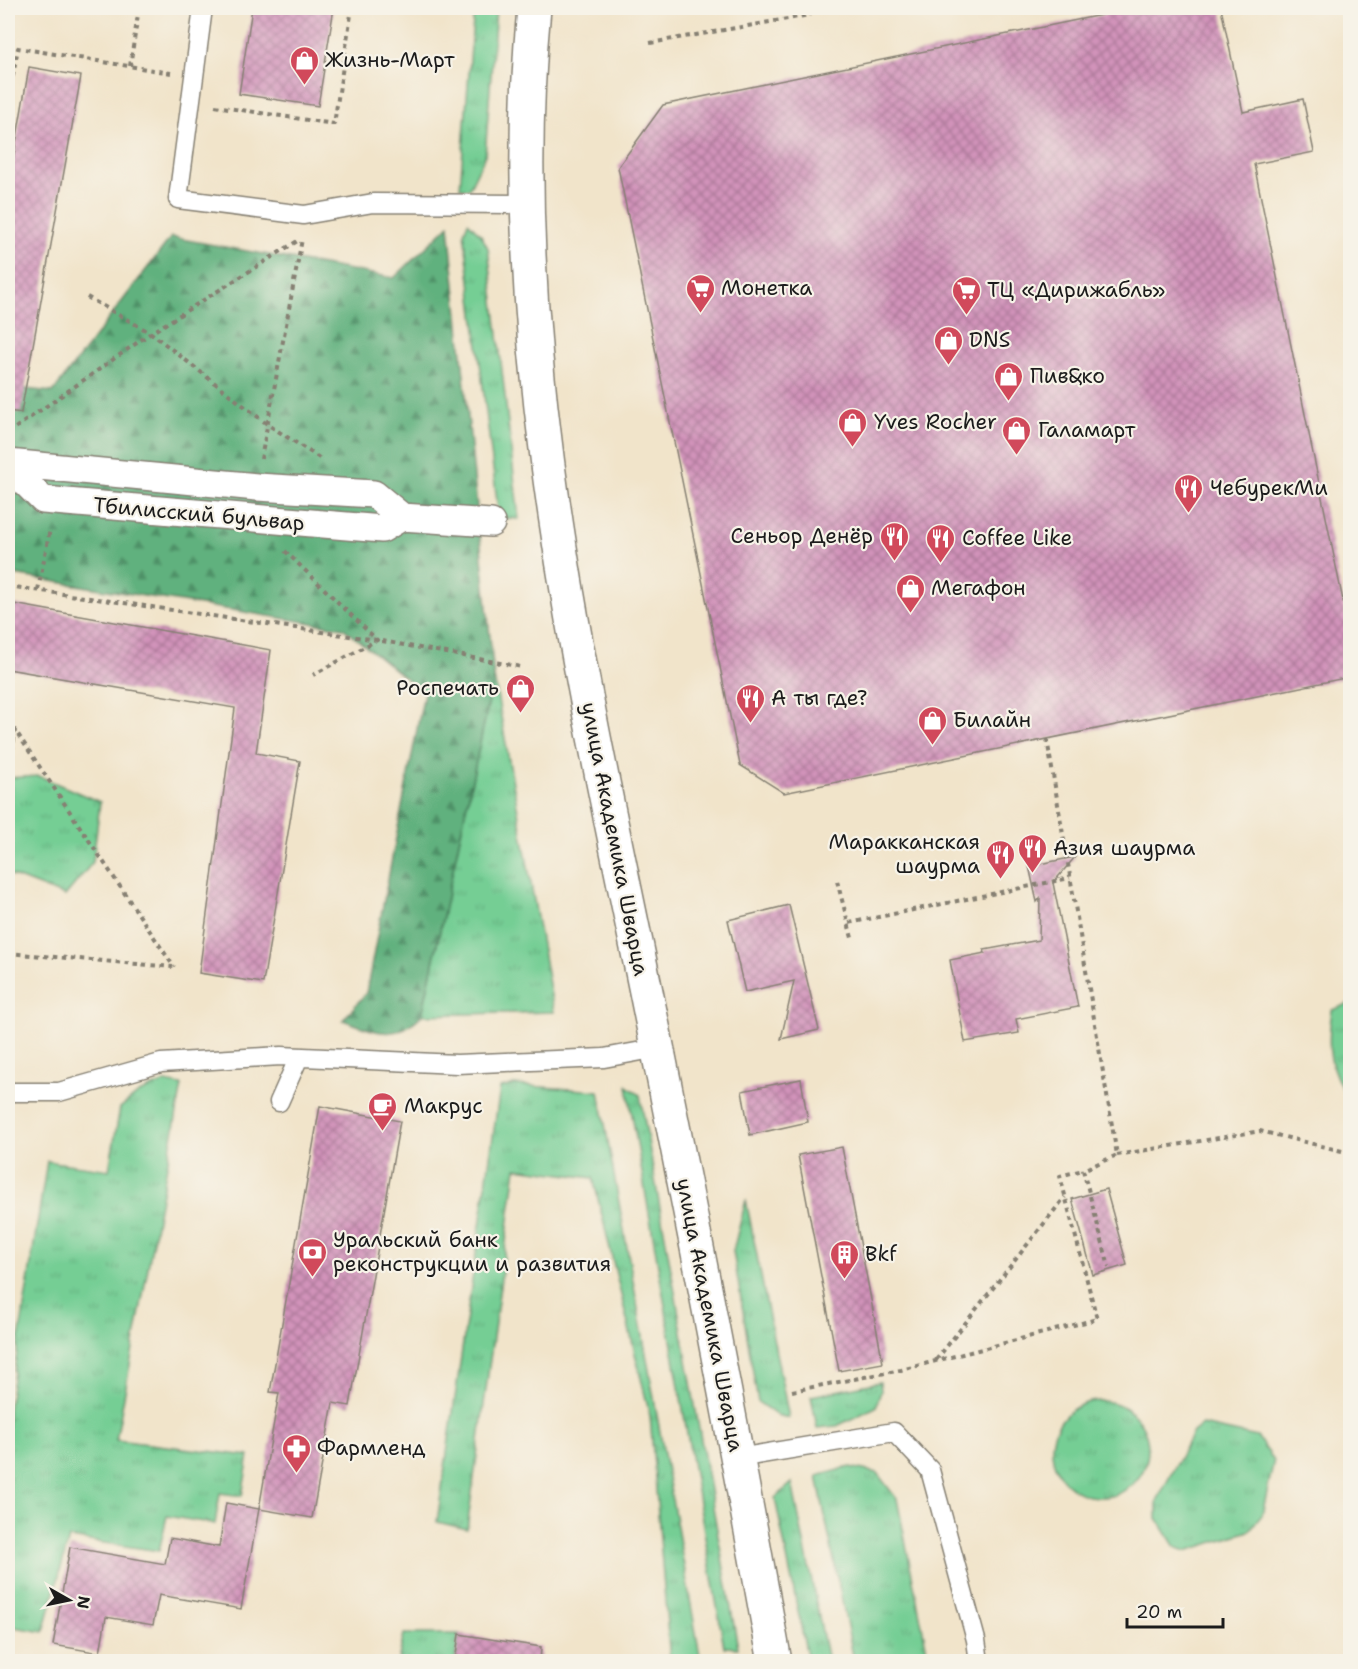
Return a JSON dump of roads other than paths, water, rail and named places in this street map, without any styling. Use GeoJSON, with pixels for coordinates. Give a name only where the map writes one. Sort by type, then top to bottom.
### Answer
{"type":"FeatureCollection","features":[{"type":"Feature","properties":{"kind":"street","name":"улица Академика Шварца"},"geometry":{"type":"LineString","coordinates":[[534,8],[526,204],[537,386],[566,585],[595,745],[738,1458],[775,1662]]}},
{"type":"Feature","properties":{"kind":"street","name":"Тбилисский бульвар"},"geometry":{"type":"LineString","coordinates":[[8,464],[257,487],[375,494],[402,517]]}},
{"type":"Feature","properties":{"kind":"street","name":"Тбилисский бульвар"},"geometry":{"type":"LineString","coordinates":[[8,464],[43,500],[382,529],[402,517],[491,523]]}},
{"type":"Feature","properties":{"kind":"lane"},"geometry":{"type":"LineString","coordinates":[[203,8],[190,125],[178,200],[304,215],[373,203],[526,204]]}},
{"type":"Feature","properties":{"kind":"lane"},"geometry":{"type":"LineString","coordinates":[[8,1092],[59,1092],[161,1063],[299,1057],[457,1064],[604,1058],[657,1048]]}},
{"type":"Feature","properties":{"kind":"lane"},"geometry":{"type":"LineString","coordinates":[[279,1102],[299,1057]]}},
{"type":"Feature","properties":{"kind":"lane"},"geometry":{"type":"LineString","coordinates":[[738,1458],[894,1432],[930,1470],[976,1640],[979,1662]]}},
{"type":"Feature","properties":{"kind":"place","name":"Жизнь-Март"},"geometry":{"type":"Point","coordinates":[304,86]}},
{"type":"Feature","properties":{"kind":"place","name":"Монетка"},"geometry":{"type":"Point","coordinates":[700,314]}},
{"type":"Feature","properties":{"kind":"place","name":"ТЦ «Дирижабль»"},"geometry":{"type":"Point","coordinates":[966,316]}},
{"type":"Feature","properties":{"kind":"place","name":"DNS"},"geometry":{"type":"Point","coordinates":[948,366]}},
{"type":"Feature","properties":{"kind":"place","name":"Пив&ко"},"geometry":{"type":"Point","coordinates":[1009,402]}},
{"type":"Feature","properties":{"kind":"place","name":"Yves Rocher"},"geometry":{"type":"Point","coordinates":[853,448]}},
{"type":"Feature","properties":{"kind":"place","name":"Галамарт"},"geometry":{"type":"Point","coordinates":[1017,456]}},
{"type":"Feature","properties":{"kind":"place","name":"ЧебурекМи"},"geometry":{"type":"Point","coordinates":[1189,514]}},
{"type":"Feature","properties":{"kind":"place","name":"Сеньор Денёр"},"geometry":{"type":"Point","coordinates":[894,562]}},
{"type":"Feature","properties":{"kind":"place","name":"Coffee Like"},"geometry":{"type":"Point","coordinates":[941,564]}},
{"type":"Feature","properties":{"kind":"place","name":"Мегафон"},"geometry":{"type":"Point","coordinates":[910,614]}},
{"type":"Feature","properties":{"kind":"place","name":"Роспечать"},"geometry":{"type":"Point","coordinates":[520,714]}},
{"type":"Feature","properties":{"kind":"place","name":"А ты где?"},"geometry":{"type":"Point","coordinates":[750,724]}},
{"type":"Feature","properties":{"kind":"place","name":"Билайн"},"geometry":{"type":"Point","coordinates":[932,746]}},
{"type":"Feature","properties":{"kind":"place","name":"Азия шаурма"},"geometry":{"type":"Point","coordinates":[1032,874]}},
{"type":"Feature","properties":{"kind":"place","name":"Маракканская шаурма"},"geometry":{"type":"Point","coordinates":[1001,880]}},
{"type":"Feature","properties":{"kind":"place","name":"Макрус"},"geometry":{"type":"Point","coordinates":[383,1132]}},
{"type":"Feature","properties":{"kind":"place","name":"Уральский банк реконструкции и развития"},"geometry":{"type":"Point","coordinates":[312,1278]}},
{"type":"Feature","properties":{"kind":"place","name":"Bkf"},"geometry":{"type":"Point","coordinates":[844,1280]}},
{"type":"Feature","properties":{"kind":"place","name":"Фармленд"},"geometry":{"type":"Point","coordinates":[296,1474]}}]}
